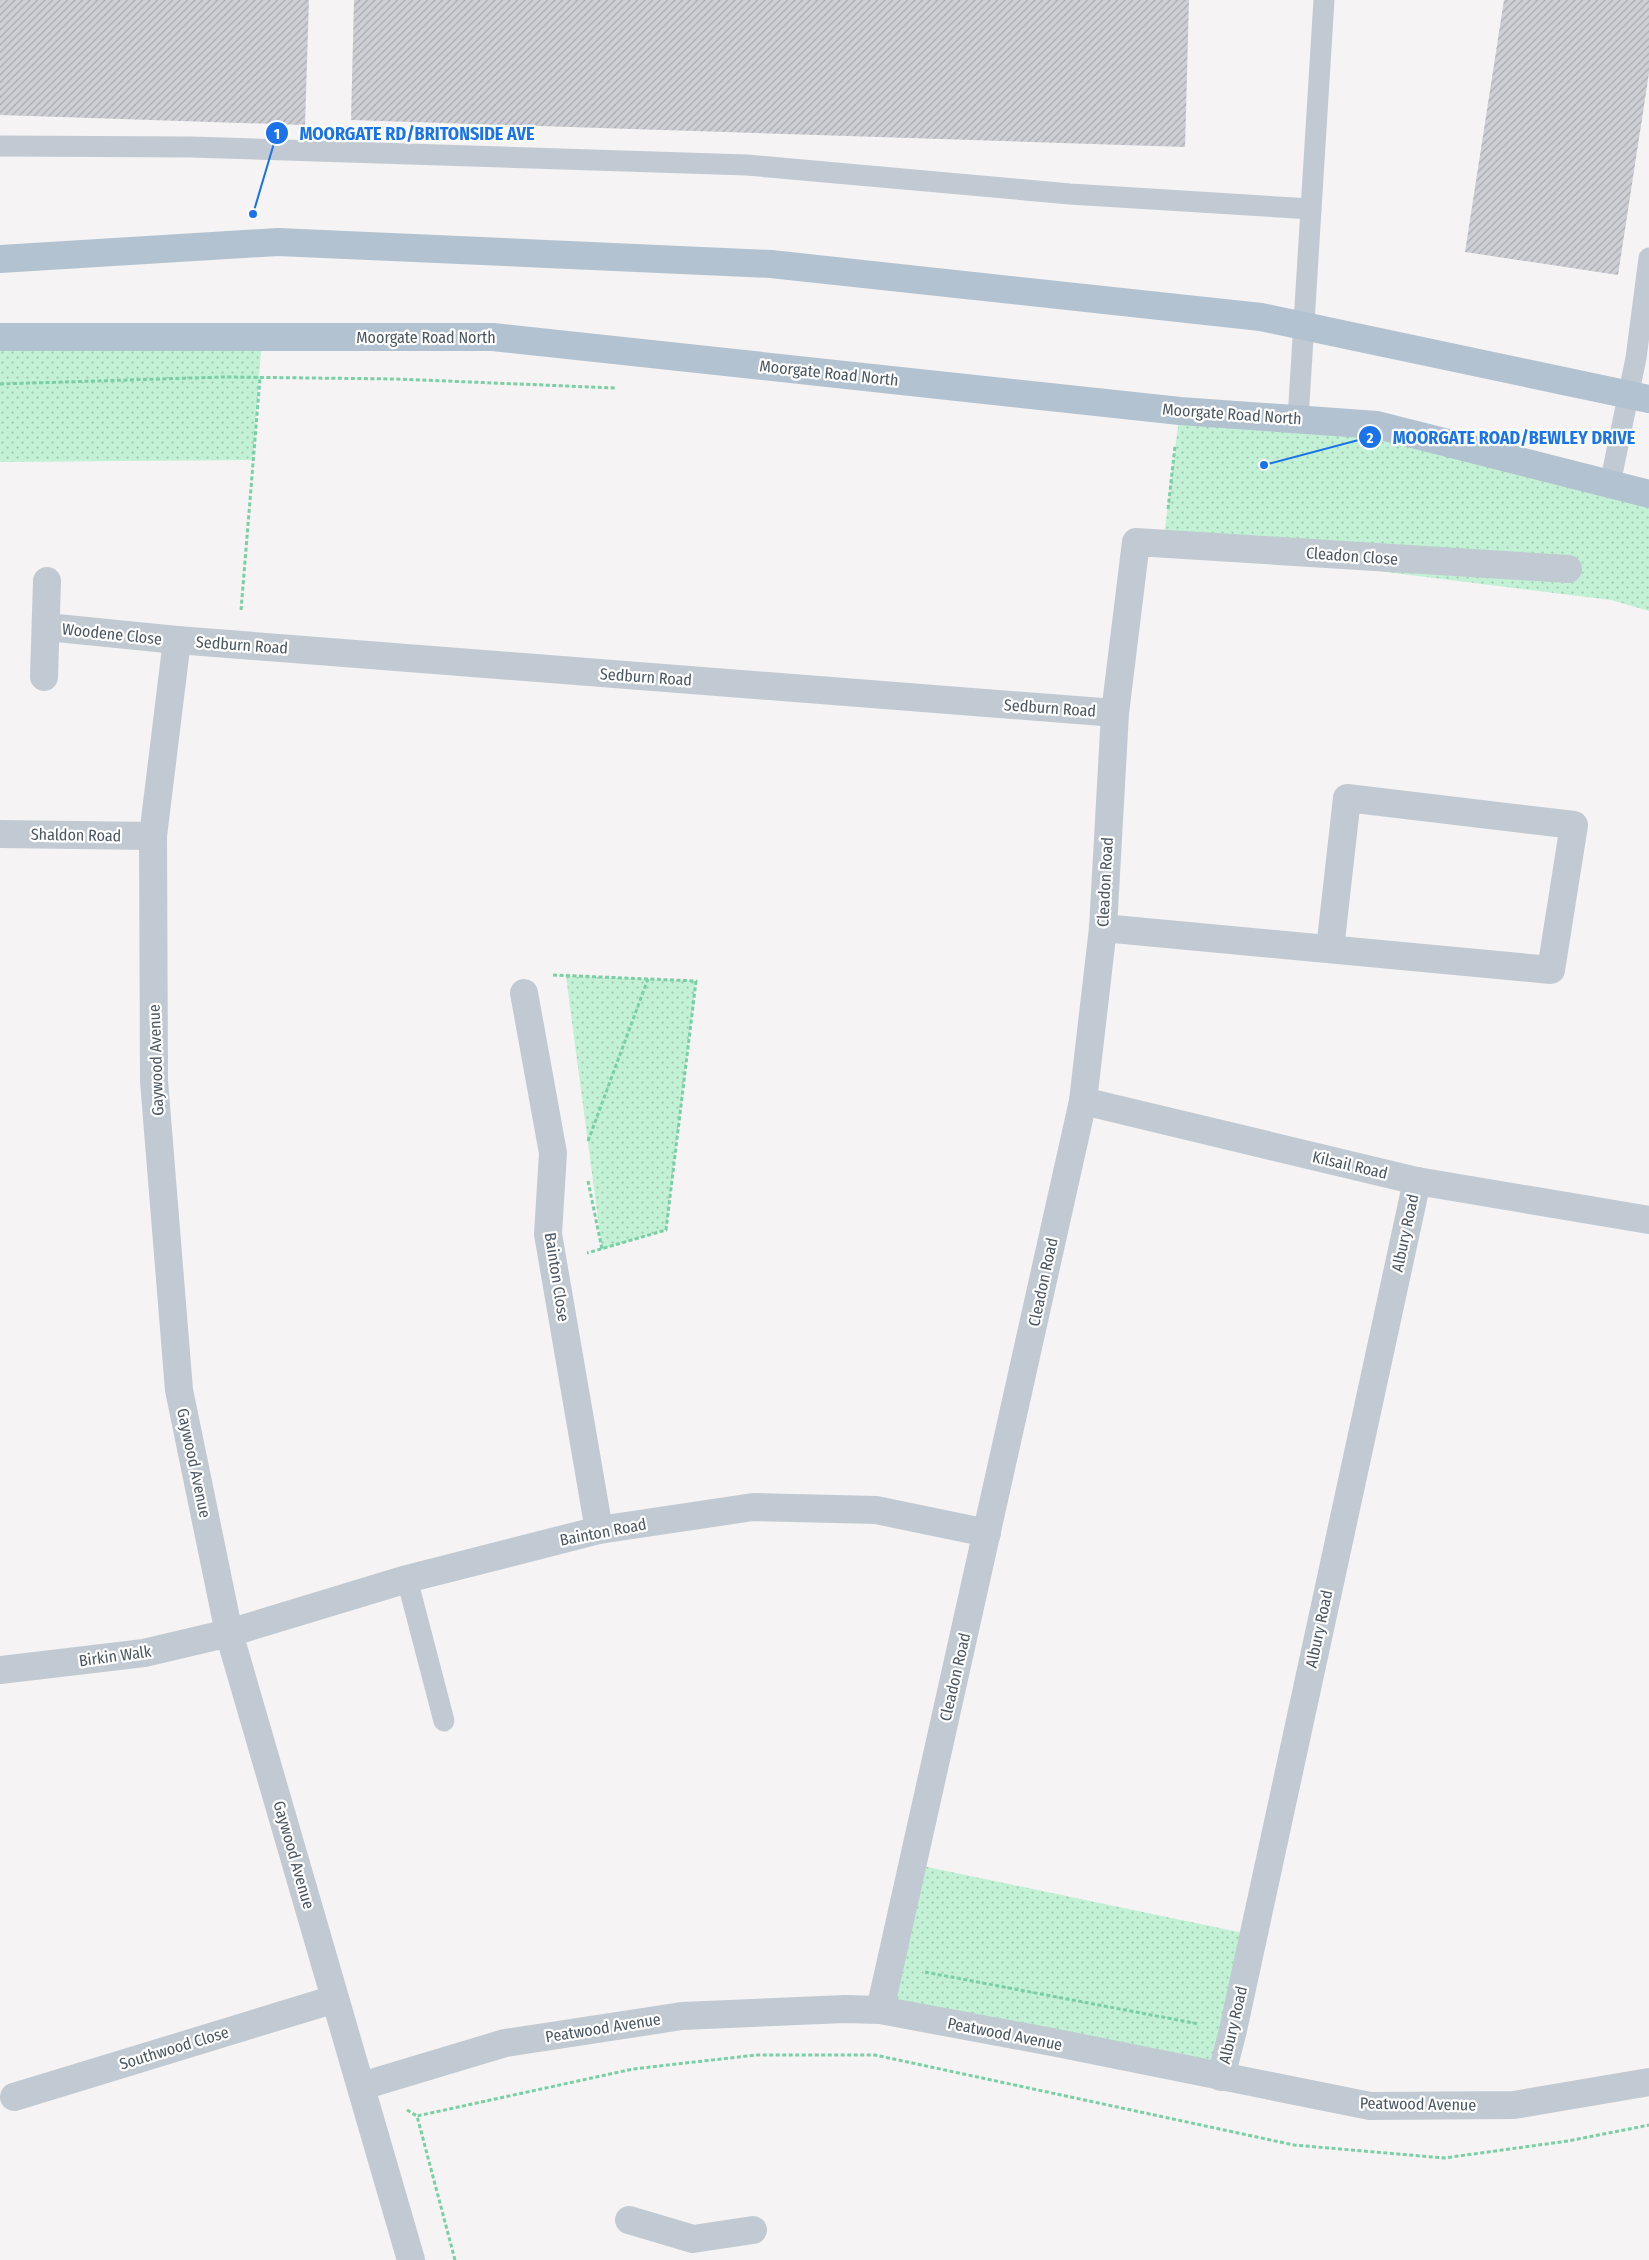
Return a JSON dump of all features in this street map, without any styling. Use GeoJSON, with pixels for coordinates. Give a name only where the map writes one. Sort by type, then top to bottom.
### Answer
{"type":"FeatureCollection","features":[{"type":"Feature","properties":{"kind":"main road"},"geometry":{"type":"LineString","coordinates":[[0,259],[278,242],[771,264],[1261,317],[1639,396]]}},
{"type":"Feature","properties":{"kind":"main road","name":"Moorgate Road North"},"geometry":{"type":"LineString","coordinates":[[0,337],[493,337],[1180,411],[1377,425],[1649,494]]}},
{"type":"Feature","properties":{"kind":"street","name":"Cleadon Close"},"geometry":{"type":"LineString","coordinates":[[1136,542],[1568,569]]}},
{"type":"Feature","properties":{"kind":"street","name":"Cleadon Road"},"geometry":{"type":"LineString","coordinates":[[880,2010],[1082,1101],[1103,928],[1115,713],[1136,542]]}},
{"type":"Feature","properties":{"kind":"street","name":"Woodene Close"},"geometry":{"type":"LineString","coordinates":[[44,677],[47,581]]}},
{"type":"Feature","properties":{"kind":"street","name":"Woodene Close"},"geometry":{"type":"LineString","coordinates":[[47,627],[177,640]]}},
{"type":"Feature","properties":{"kind":"street","name":"Sedburn Road"},"geometry":{"type":"LineString","coordinates":[[177,640],[1115,713]]}},
{"type":"Feature","properties":{"kind":"street","name":"Gaywood Avenue"},"geometry":{"type":"LineString","coordinates":[[177,640],[153,836],[154,1081],[179,1390],[229,1633],[412,2260]]}},
{"type":"Feature","properties":{"kind":"street"},"geometry":{"type":"LineString","coordinates":[[1103,928],[1551,970],[1574,825],[1347,798],[1330,949]]}},
{"type":"Feature","properties":{"kind":"street","name":"Shaldon Road"},"geometry":{"type":"LineString","coordinates":[[0,834],[153,836]]}},
{"type":"Feature","properties":{"kind":"street","name":"Bainton Close"},"geometry":{"type":"LineString","coordinates":[[524,994],[552,1153],[548,1234],[599,1530]]}},
{"type":"Feature","properties":{"kind":"street","name":"Kilsail Road"},"geometry":{"type":"LineString","coordinates":[[1082,1101],[1417,1181],[1649,1220]]}},
{"type":"Feature","properties":{"kind":"street","name":"Albury Road"},"geometry":{"type":"LineString","coordinates":[[1221,2077],[1233,2030],[1417,1181]]}},
{"type":"Feature","properties":{"kind":"street","name":"Bainton Road"},"geometry":{"type":"LineString","coordinates":[[229,1633],[407,1579],[599,1530],[753,1507],[876,1510],[987,1534]]}},
{"type":"Feature","properties":{"kind":"street","name":"Birkin Walk"},"geometry":{"type":"LineString","coordinates":[[0,1670],[144,1653],[229,1633]]}},
{"type":"Feature","properties":{"kind":"street","name":"Southwood Close"},"geometry":{"type":"LineString","coordinates":[[14,2097],[335,1999]]}},
{"type":"Feature","properties":{"kind":"street","name":"Peatwood Avenue"},"geometry":{"type":"LineString","coordinates":[[362,2086],[505,2043],[682,2016],[845,2009],[880,2010],[1057,2043],[1370,2106],[1514,2105],[1649,2082]]}},
{"type":"Feature","properties":{"kind":"street"},"geometry":{"type":"LineString","coordinates":[[629,2220],[692,2250],[753,2230]]}},
{"type":"Feature","properties":{"kind":"lane"},"geometry":{"type":"LineString","coordinates":[[1298,420],[1324,0]]}},
{"type":"Feature","properties":{"kind":"lane"},"geometry":{"type":"LineString","coordinates":[[0,146],[191,147],[747,165],[1070,194],[1311,209]]}},
{"type":"Feature","properties":{"kind":"lane"},"geometry":{"type":"LineString","coordinates":[[1610,484],[1639,396],[1636,358],[1649,258]]}},
{"type":"Feature","properties":{"kind":"lane"},"geometry":{"type":"LineString","coordinates":[[407,1579],[444,1721]]}},
{"type":"Feature","properties":{"kind":"path"},"geometry":{"type":"LineString","coordinates":[[238,645],[260,378]]}},
{"type":"Feature","properties":{"kind":"path"},"geometry":{"type":"LineString","coordinates":[[0,384],[260,378],[397,379],[620,388]]}},
{"type":"Feature","properties":{"kind":"path"},"geometry":{"type":"LineString","coordinates":[[1163,544],[1180,411]]}},
{"type":"Feature","properties":{"kind":"path"},"geometry":{"type":"LineString","coordinates":[[1165,446],[1175,448]]}},
{"type":"Feature","properties":{"kind":"path"},"geometry":{"type":"LineString","coordinates":[[547,975],[696,981],[666,1230],[553,1264]]}},
{"type":"Feature","properties":{"kind":"path"},"geometry":{"type":"LineString","coordinates":[[586,1146],[648,979]]}},
{"type":"Feature","properties":{"kind":"path"},"geometry":{"type":"LineString","coordinates":[[587,1174],[602,1249]]}},
{"type":"Feature","properties":{"kind":"path"},"geometry":{"type":"LineString","coordinates":[[890,1965],[1233,2030]]}},
{"type":"Feature","properties":{"kind":"path"},"geometry":{"type":"LineString","coordinates":[[455,2260],[417,2116],[633,2069],[756,2055],[875,2055],[1294,2145],[1444,2158],[1568,2140],[1649,2125]]}},
{"type":"Feature","properties":{"kind":"green space"},"geometry":{"type":"Polygon","coordinates":[[[262,337],[253,460],[0,462],[0,338],[262,337]]]}},
{"type":"Feature","properties":{"kind":"green space"},"geometry":{"type":"Polygon","coordinates":[[[1180,411],[1377,425],[1649,494],[1649,611],[1611,600],[1163,544],[1180,411]]]}},
{"type":"Feature","properties":{"kind":"green space"},"geometry":{"type":"Polygon","coordinates":[[[566,976],[696,981],[666,1230],[602,1249],[566,976]]]}},
{"type":"Feature","properties":{"kind":"green space"},"geometry":{"type":"Polygon","coordinates":[[[913,1864],[1253,1935],[1221,2077],[880,2010],[913,1864]]]}},
{"type":"Feature","properties":{"kind":"building"},"geometry":{"type":"Polygon","coordinates":[[[0,0],[309,0],[305,125],[0,115],[0,0]]]}},
{"type":"Feature","properties":{"kind":"building"},"geometry":{"type":"Polygon","coordinates":[[[354,0],[1189,0],[1185,147],[351,120],[354,0]]]}},
{"type":"Feature","properties":{"kind":"building"},"geometry":{"type":"Polygon","coordinates":[[[1504,0],[1649,0],[1649,73],[1618,275],[1465,252],[1504,0]]]}},
{"type":"Feature","properties":{"kind":"place","name":"MOORGATE RD/BRITONSIDE AVE"},"geometry":{"type":"Point","coordinates":[253,214]}},
{"type":"Feature","properties":{"kind":"place","name":"MOORGATE ROAD/BEWLEY DRIVE"},"geometry":{"type":"Point","coordinates":[1264,465]}}]}
